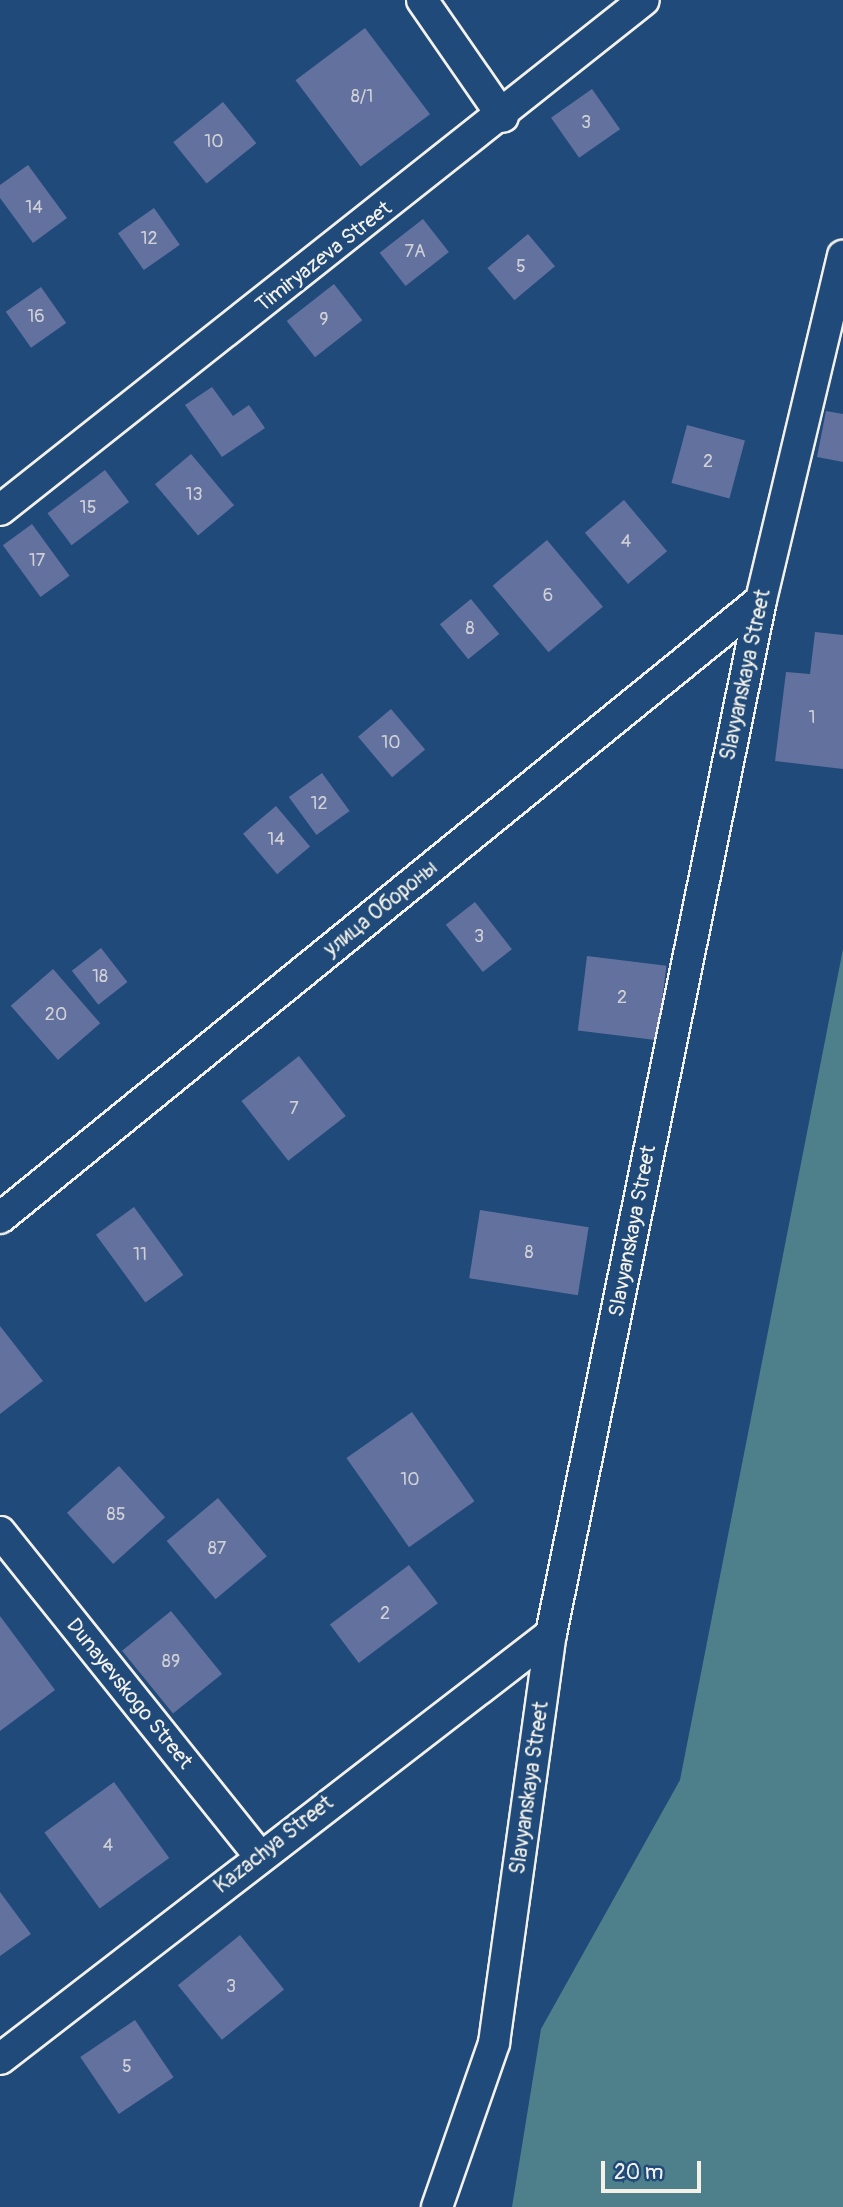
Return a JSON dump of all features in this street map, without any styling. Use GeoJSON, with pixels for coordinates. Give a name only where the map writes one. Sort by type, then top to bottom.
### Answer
{"type":"FeatureCollection","features":[{"type":"Feature","properties":{"kind":"street"},"geometry":{"type":"LineString","coordinates":[[422,0],[503,117]]}},
{"type":"Feature","properties":{"kind":"street","name":"Timiryazeva Street"},"geometry":{"type":"LineString","coordinates":[[0,509],[503,117],[644,0]]}},
{"type":"Feature","properties":{"kind":"street","name":"Slavyanskaya Street"},"geometry":{"type":"LineString","coordinates":[[437,2207],[494,2043],[551,1634],[761,600],[843,256]]}},
{"type":"Feature","properties":{"kind":"street","name":"улица Обороны"},"geometry":{"type":"LineString","coordinates":[[0,1217],[761,600]]}},
{"type":"Feature","properties":{"kind":"street","name":"Dunayevskogo Street"},"geometry":{"type":"LineString","coordinates":[[0,1532],[259,1855]]}},
{"type":"Feature","properties":{"kind":"street","name":"Kazachya Street"},"geometry":{"type":"LineString","coordinates":[[0,2059],[259,1855],[551,1634]]}},
{"type":"Feature","properties":{"kind":"green space"},"geometry":{"type":"Polygon","coordinates":[[[843,949],[843,2207],[512,2207],[541,2029],[680,1780],[843,949]]]}},
{"type":"Feature","properties":{"kind":"building"},"geometry":{"type":"Polygon","coordinates":[[[365,28],[430,114],[361,167],[296,80],[365,28]]]}},
{"type":"Feature","properties":{"kind":"building"},"geometry":{"type":"Polygon","coordinates":[[[592,89],[620,129],[579,158],[551,118],[592,89]]]}},
{"type":"Feature","properties":{"kind":"building"},"geometry":{"type":"Polygon","coordinates":[[[223,102],[256,143],[207,183],[173,142],[223,102]]]}},
{"type":"Feature","properties":{"kind":"building"},"geometry":{"type":"Polygon","coordinates":[[[28,165],[67,218],[33,243],[0,198],[0,185],[28,165]]]}},
{"type":"Feature","properties":{"kind":"building"},"geometry":{"type":"Polygon","coordinates":[[[154,208],[180,245],[144,270],[118,233],[154,208]]]}},
{"type":"Feature","properties":{"kind":"building"},"geometry":{"type":"Polygon","coordinates":[[[423,219],[449,252],[406,286],[380,253],[423,219]]]}},
{"type":"Feature","properties":{"kind":"building"},"geometry":{"type":"Polygon","coordinates":[[[528,234],[555,266],[514,300],[487,268],[528,234]]]}},
{"type":"Feature","properties":{"kind":"building"},"geometry":{"type":"Polygon","coordinates":[[[334,284],[362,320],[315,357],[287,321],[334,284]]]}},
{"type":"Feature","properties":{"kind":"building"},"geometry":{"type":"Polygon","coordinates":[[[41,287],[66,323],[31,348],[6,312],[41,287]]]}},
{"type":"Feature","properties":{"kind":"building"},"geometry":{"type":"Polygon","coordinates":[[[212,387],[233,416],[249,405],[265,428],[222,457],[185,405],[212,387]]]}},
{"type":"Feature","properties":{"kind":"building"},"geometry":{"type":"Polygon","coordinates":[[[826,411],[843,414],[843,462],[817,457],[826,411]]]}},
{"type":"Feature","properties":{"kind":"building"},"geometry":{"type":"Polygon","coordinates":[[[687,425],[745,441],[729,498],[671,483],[687,425]]]}},
{"type":"Feature","properties":{"kind":"building"},"geometry":{"type":"Polygon","coordinates":[[[191,454],[234,505],[198,536],[155,484],[191,454]]]}},
{"type":"Feature","properties":{"kind":"building"},"geometry":{"type":"Polygon","coordinates":[[[105,470],[129,502],[72,545],[47,513],[105,470]]]}},
{"type":"Feature","properties":{"kind":"building"},"geometry":{"type":"Polygon","coordinates":[[[624,500],[667,551],[628,584],[585,533],[624,500]]]}},
{"type":"Feature","properties":{"kind":"building"},"geometry":{"type":"Polygon","coordinates":[[[32,524],[70,576],[40,597],[3,545],[32,524]]]}},
{"type":"Feature","properties":{"kind":"building"},"geometry":{"type":"Polygon","coordinates":[[[547,540],[603,607],[549,652],[493,586],[547,540]]]}},
{"type":"Feature","properties":{"kind":"building"},"geometry":{"type":"Polygon","coordinates":[[[471,599],[499,634],[468,659],[440,624],[471,599]]]}},
{"type":"Feature","properties":{"kind":"building"},"geometry":{"type":"Polygon","coordinates":[[[815,632],[843,635],[843,769],[775,761],[786,672],[810,674],[815,632]]]}},
{"type":"Feature","properties":{"kind":"building"},"geometry":{"type":"Polygon","coordinates":[[[391,709],[425,750],[392,777],[358,737],[391,709]]]}},
{"type":"Feature","properties":{"kind":"building"},"geometry":{"type":"Polygon","coordinates":[[[322,773],[350,811],[316,835],[289,797],[322,773]]]}},
{"type":"Feature","properties":{"kind":"building"},"geometry":{"type":"Polygon","coordinates":[[[276,806],[310,847],[277,874],[243,834],[276,806]]]}},
{"type":"Feature","properties":{"kind":"building"},"geometry":{"type":"Polygon","coordinates":[[[475,902],[512,949],[483,972],[446,925],[475,902]]]}},
{"type":"Feature","properties":{"kind":"building"},"geometry":{"type":"Polygon","coordinates":[[[101,948],[127,982],[98,1005],[72,971],[101,948]]]}},
{"type":"Feature","properties":{"kind":"building"},"geometry":{"type":"Polygon","coordinates":[[[587,956],[666,966],[657,1040],[578,1030],[587,956]]]}},
{"type":"Feature","properties":{"kind":"building"},"geometry":{"type":"Polygon","coordinates":[[[53,969],[100,1023],[58,1060],[11,1006],[53,969]]]}},
{"type":"Feature","properties":{"kind":"building"},"geometry":{"type":"Polygon","coordinates":[[[299,1056],[346,1116],[288,1161],[241,1101],[299,1056]]]}},
{"type":"Feature","properties":{"kind":"building"},"geometry":{"type":"Polygon","coordinates":[[[134,1207],[183,1275],[145,1303],[96,1235],[134,1207]]]}},
{"type":"Feature","properties":{"kind":"building"},"geometry":{"type":"Polygon","coordinates":[[[480,1210],[589,1227],[578,1295],[469,1278],[480,1210]]]}},
{"type":"Feature","properties":{"kind":"building"},"geometry":{"type":"Polygon","coordinates":[[[0,1326],[43,1381],[0,1414],[0,1326]]]}},
{"type":"Feature","properties":{"kind":"building"},"geometry":{"type":"Polygon","coordinates":[[[412,1412],[475,1501],[409,1547],[346,1458],[412,1412]]]}},
{"type":"Feature","properties":{"kind":"building"},"geometry":{"type":"Polygon","coordinates":[[[119,1466],[165,1517],[113,1564],[67,1513],[119,1466]]]}},
{"type":"Feature","properties":{"kind":"building"},"geometry":{"type":"Polygon","coordinates":[[[218,1498],[267,1556],[216,1599],[167,1541],[218,1498]]]}},
{"type":"Feature","properties":{"kind":"building"},"geometry":{"type":"Polygon","coordinates":[[[409,1565],[438,1603],[359,1663],[330,1625],[409,1565]]]}},
{"type":"Feature","properties":{"kind":"building"},"geometry":{"type":"Polygon","coordinates":[[[171,1611],[222,1674],[173,1714],[122,1651],[171,1611]]]}},
{"type":"Feature","properties":{"kind":"building"},"geometry":{"type":"Polygon","coordinates":[[[0,1616],[55,1690],[0,1731],[0,1616]]]}},
{"type":"Feature","properties":{"kind":"building"},"geometry":{"type":"Polygon","coordinates":[[[114,1782],[169,1858],[100,1909],[44,1833],[114,1782]]]}},
{"type":"Feature","properties":{"kind":"building"},"geometry":{"type":"Polygon","coordinates":[[[0,1892],[31,1934],[0,1956],[0,1892]]]}},
{"type":"Feature","properties":{"kind":"building"},"geometry":{"type":"Polygon","coordinates":[[[240,1935],[284,1989],[222,2040],[178,1985],[240,1935]]]}},
{"type":"Feature","properties":{"kind":"building"},"geometry":{"type":"Polygon","coordinates":[[[135,2020],[174,2077],[119,2114],[80,2057],[135,2020]]]}}]}
